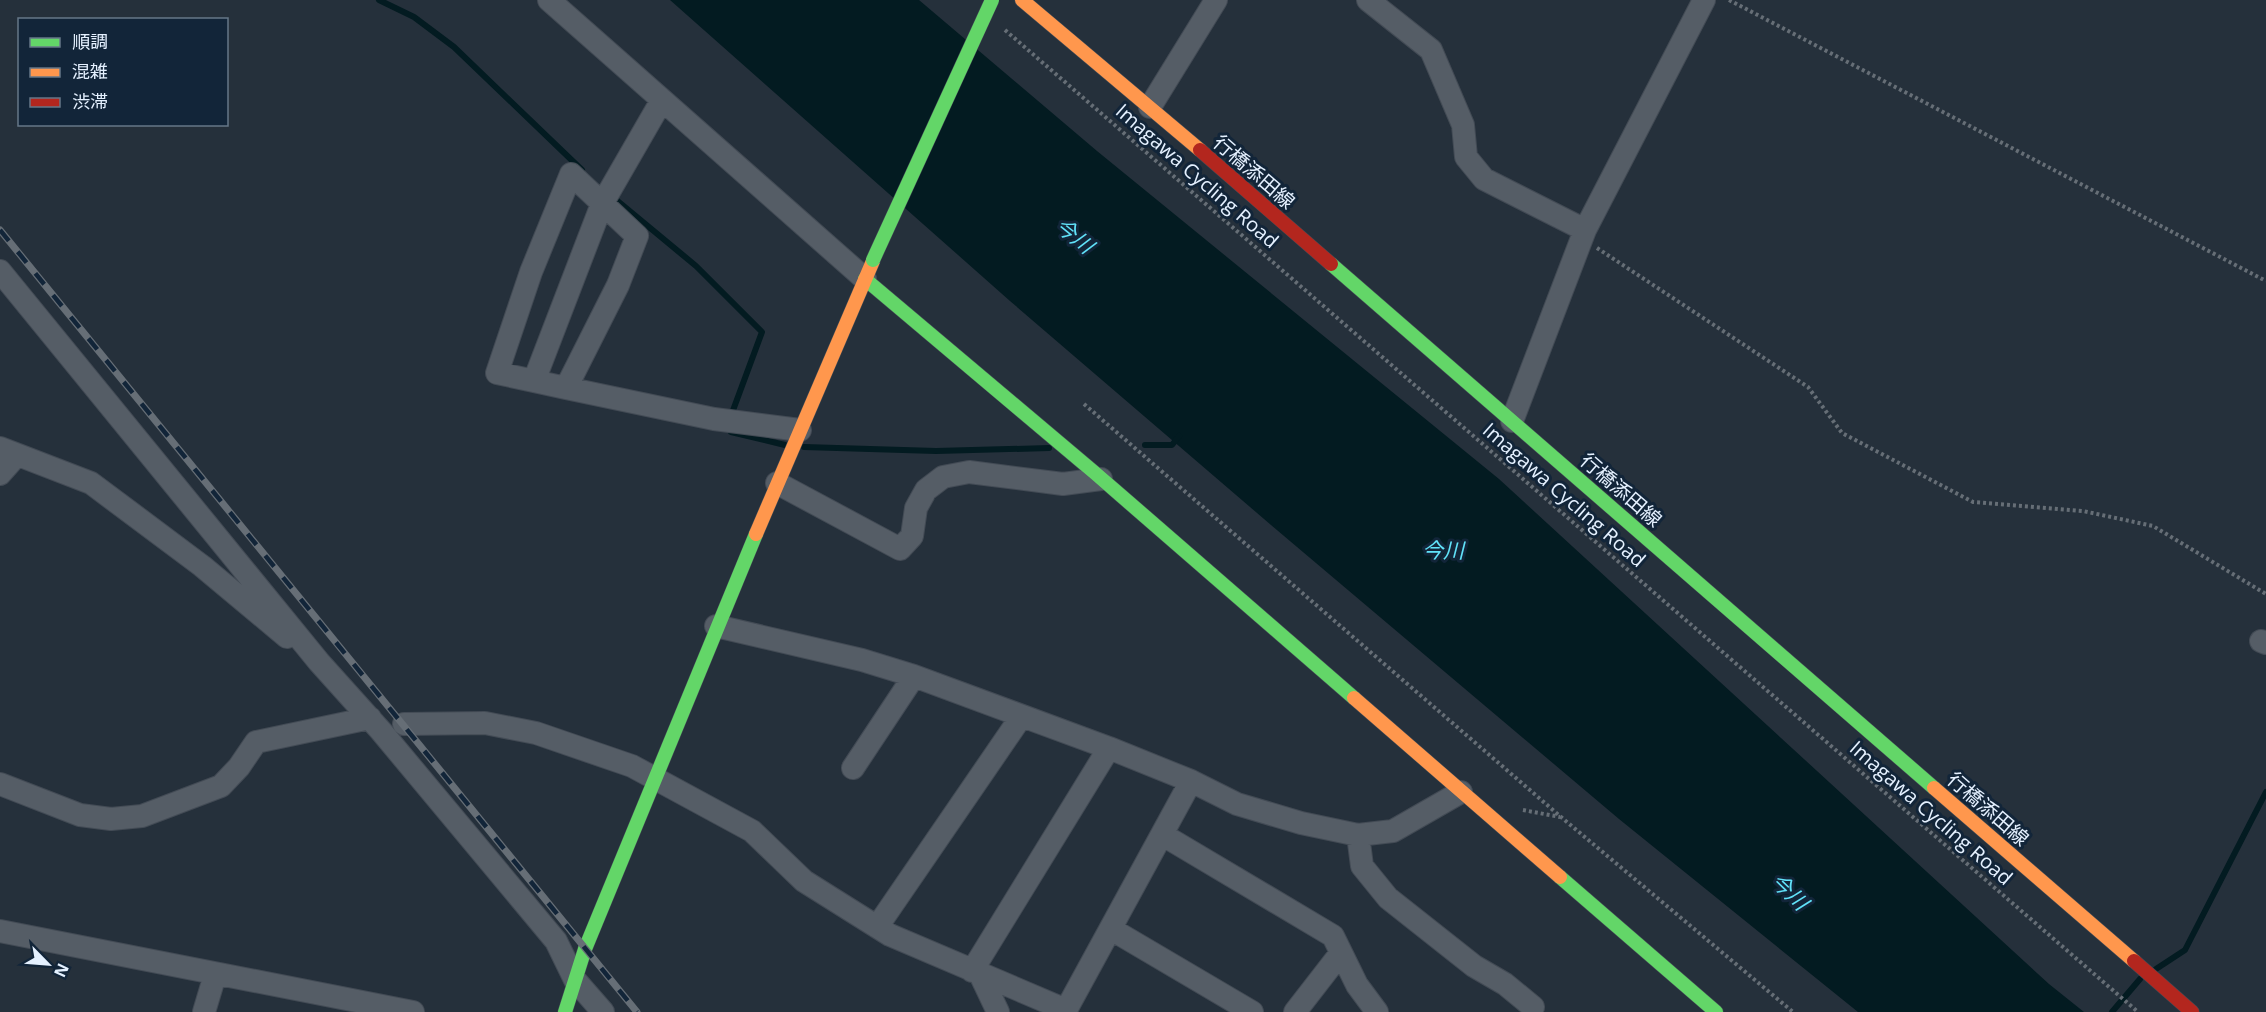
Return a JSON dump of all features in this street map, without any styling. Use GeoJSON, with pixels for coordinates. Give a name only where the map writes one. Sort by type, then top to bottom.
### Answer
{"type":"FeatureCollection","features":[{"type":"Feature","properties":{"kind":"street"},"geometry":{"type":"LineString","coordinates":[[549,0],[662,100],[869,269],[1049,434],[1716,1012]]}},
{"type":"Feature","properties":{"kind":"street"},"geometry":{"type":"LineString","coordinates":[[565,1012],[585,949],[657,778],[716,626],[869,269],[992,0]]}},
{"type":"Feature","properties":{"kind":"street","name":"行橋添田線"},"geometry":{"type":"LineString","coordinates":[[1022,0],[1512,421],[2192,1012]]}},
{"type":"Feature","properties":{"kind":"street"},"geometry":{"type":"LineString","coordinates":[[1150,108],[1216,0]]}},
{"type":"Feature","properties":{"kind":"street"},"geometry":{"type":"LineString","coordinates":[[1368,0],[1431,50],[1463,125],[1466,157],[1484,179],[1583,234]]}},
{"type":"Feature","properties":{"kind":"street"},"geometry":{"type":"LineString","coordinates":[[1512,421],[1583,234],[1704,0]]}},
{"type":"Feature","properties":{"kind":"street"},"geometry":{"type":"LineString","coordinates":[[534,381],[602,204],[662,100]]}},
{"type":"Feature","properties":{"kind":"street"},"geometry":{"type":"LineString","coordinates":[[566,388],[618,285],[637,236],[572,174],[531,272],[497,374],[714,419],[799,432]]}},
{"type":"Feature","properties":{"kind":"street"},"geometry":{"type":"LineString","coordinates":[[0,272],[319,662],[370,718],[556,941],[575,980],[603,1012]]}},
{"type":"Feature","properties":{"kind":"street"},"geometry":{"type":"LineString","coordinates":[[0,474],[8,452],[91,483],[202,566],[258,615],[319,662]]}},
{"type":"Feature","properties":{"kind":"street"},"geometry":{"type":"LineString","coordinates":[[777,483],[900,549],[912,536],[916,508],[921,499],[927,490],[943,477],[969,472],[1063,484],[1098,476]]}},
{"type":"Feature","properties":{"kind":"street"},"geometry":{"type":"LineString","coordinates":[[716,626],[862,660],[914,676],[1109,748],[1191,781],[1252,810],[1358,835],[1393,831],[1461,792]]}},
{"type":"Feature","properties":{"kind":"street"},"geometry":{"type":"LineString","coordinates":[[854,768],[914,676]]}},
{"type":"Feature","properties":{"kind":"street"},"geometry":{"type":"LineString","coordinates":[[877,927],[1020,717]]}},
{"type":"Feature","properties":{"kind":"street"},"geometry":{"type":"LineString","coordinates":[[0,784],[80,815],[111,819],[142,816],[221,786],[240,767],[256,742],[370,718]]}},
{"type":"Feature","properties":{"kind":"street"},"geometry":{"type":"LineString","coordinates":[[404,724],[485,723],[536,733],[632,766],[752,831],[804,881],[877,927],[976,973],[1067,1011],[1191,781]]}},
{"type":"Feature","properties":{"kind":"street"},"geometry":{"type":"LineString","coordinates":[[976,973],[1109,748]]}},
{"type":"Feature","properties":{"kind":"street"},"geometry":{"type":"LineString","coordinates":[[1163,835],[1332,936],[1340,954],[1377,1012]]}},
{"type":"Feature","properties":{"kind":"street"},"geometry":{"type":"LineString","coordinates":[[1358,835],[1362,866],[1388,898],[1474,966],[1505,984],[1533,1007]]}},
{"type":"Feature","properties":{"kind":"street"},"geometry":{"type":"LineString","coordinates":[[1111,928],[1252,1012]]}},
{"type":"Feature","properties":{"kind":"street"},"geometry":{"type":"LineString","coordinates":[[0,931],[413,1012]]}},
{"type":"Feature","properties":{"kind":"street"},"geometry":{"type":"LineString","coordinates":[[1295,1012],[1340,954]]}},
{"type":"Feature","properties":{"kind":"street"},"geometry":{"type":"LineString","coordinates":[[976,973],[998,1012]]}},
{"type":"Feature","properties":{"kind":"street"},"geometry":{"type":"LineString","coordinates":[[204,1012],[215,975]]}},
{"type":"Feature","properties":{"kind":"path"},"geometry":{"type":"LineString","coordinates":[[1729,0],[2266,281]]}},
{"type":"Feature","properties":{"kind":"path","name":"Imagawa Cycling Road"},"geometry":{"type":"LineString","coordinates":[[997,23],[2138,1012]]}},
{"type":"Feature","properties":{"kind":"path"},"geometry":{"type":"LineString","coordinates":[[1583,234],[1808,387],[1842,432],[1973,502],[2083,511],[2153,526],[2266,594]]}},
{"type":"Feature","properties":{"kind":"path"},"geometry":{"type":"LineString","coordinates":[[1084,404],[1560,817],[1794,1012]]}},
{"type":"Feature","properties":{"kind":"water","name":"今川"},"geometry":{"type":"Polygon","coordinates":[[[670,0],[919,0],[1097,151],[1499,479],[2049,984],[2084,1012],[1858,1012],[1619,819],[1271,525],[1010,301],[670,0]]]}},
{"type":"Feature","properties":{"kind":"waterway"},"geometry":{"type":"LineString","coordinates":[[379,0],[414,17],[454,47],[582,170]]}},
{"type":"Feature","properties":{"kind":"waterway"},"geometry":{"type":"LineString","coordinates":[[614,198],[696,266],[762,332],[732,413]]}},
{"type":"Feature","properties":{"kind":"waterway"},"geometry":{"type":"LineString","coordinates":[[731,432],[785,445]]}},
{"type":"Feature","properties":{"kind":"waterway"},"geometry":{"type":"LineString","coordinates":[[1145,445],[1172,445],[1179,436]]}},
{"type":"Feature","properties":{"kind":"waterway"},"geometry":{"type":"LineString","coordinates":[[804,447],[936,451],[1049,448]]}},
{"type":"Feature","properties":{"kind":"waterway"},"geometry":{"type":"LineString","coordinates":[[2156,969],[2185,950],[2266,792]]}},
{"type":"Feature","properties":{"kind":"waterway"},"geometry":{"type":"LineString","coordinates":[[2112,1012],[2140,979]]}},
{"type":"Feature","properties":{"kind":"railway"},"geometry":{"type":"LineString","coordinates":[[0,230],[637,1012]]}},
{"type":"Feature","properties":{"kind":"traffic: fast"},"geometry":{"type":"LineString","coordinates":[[873,260],[992,0]]}},
{"type":"Feature","properties":{"kind":"traffic: fast"},"geometry":{"type":"LineString","coordinates":[[1331,264],[1934,788]]}},
{"type":"Feature","properties":{"kind":"traffic: fast"},"geometry":{"type":"LineString","coordinates":[[865,279],[1095,473],[1354,698]]}},
{"type":"Feature","properties":{"kind":"traffic: fast"},"geometry":{"type":"LineString","coordinates":[[565,1012],[585,949],[756,534]]}},
{"type":"Feature","properties":{"kind":"traffic: fast"},"geometry":{"type":"LineString","coordinates":[[1560,877],[1716,1012]]}},
{"type":"Feature","properties":{"kind":"traffic: slow"},"geometry":{"type":"LineString","coordinates":[[1022,0],[1200,150]]}},
{"type":"Feature","properties":{"kind":"traffic: slow"},"geometry":{"type":"LineString","coordinates":[[756,534],[873,261]]}},
{"type":"Feature","properties":{"kind":"traffic: slow"},"geometry":{"type":"LineString","coordinates":[[1354,698],[1560,877]]}},
{"type":"Feature","properties":{"kind":"traffic: slow"},"geometry":{"type":"LineString","coordinates":[[1934,788],[2134,961]]}},
{"type":"Feature","properties":{"kind":"traffic: jam"},"geometry":{"type":"LineString","coordinates":[[1200,150],[1331,264]]}},
{"type":"Feature","properties":{"kind":"traffic: jam"},"geometry":{"type":"LineString","coordinates":[[2134,961],[2192,1012]]}}]}
